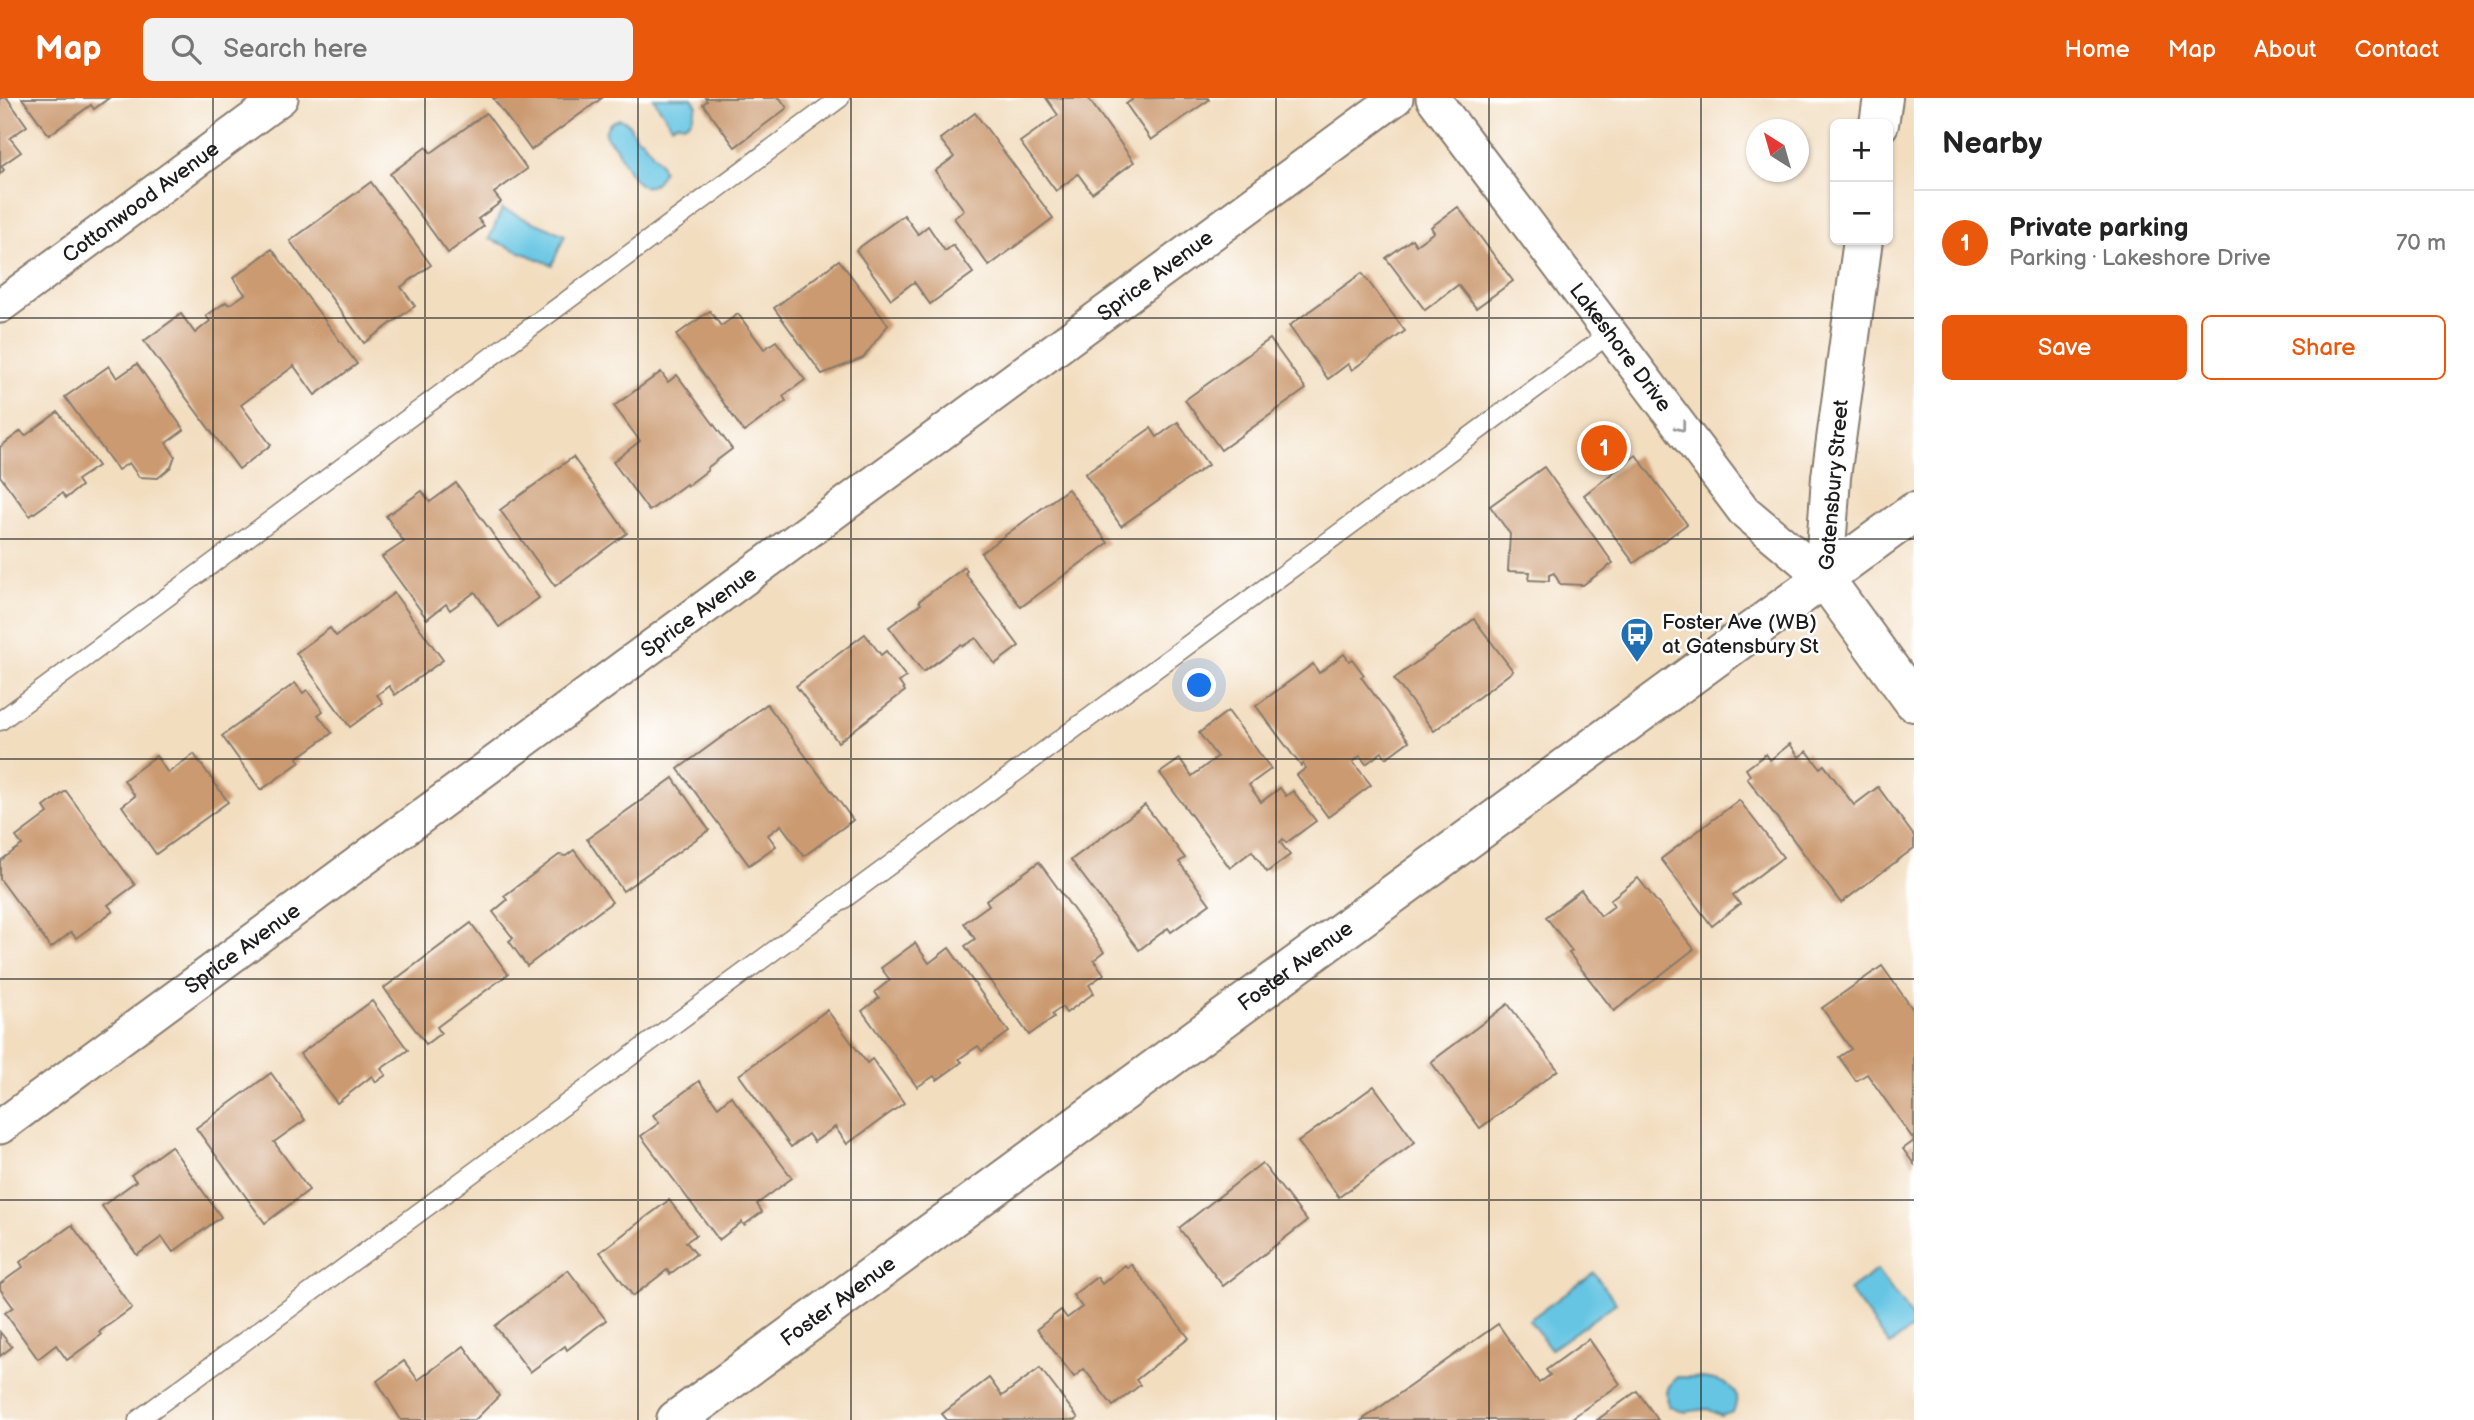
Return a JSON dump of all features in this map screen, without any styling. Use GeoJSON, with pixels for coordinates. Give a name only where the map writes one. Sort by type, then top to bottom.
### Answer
{"type":"FeatureCollection","features":[{"type":"Feature","properties":{"kind":"street","name":"Cottonwood Avenue"},"geometry":{"type":"LineString","coordinates":[[0,306],[281,98]]}},
{"type":"Feature","properties":{"kind":"street","name":"Sprice Avenue"},"geometry":{"type":"LineString","coordinates":[[0,1126],[1396,98]]}},
{"type":"Feature","properties":{"kind":"street","name":"Lakeshore Drive"},"geometry":{"type":"LineString","coordinates":[[1433,98],[1744,511],[1824,578]]}},
{"type":"Feature","properties":{"kind":"street"},"geometry":{"type":"LineString","coordinates":[[1880,119],[1883,98]]}},
{"type":"Feature","properties":{"kind":"street","name":"Gatensbury Street"},"geometry":{"type":"LineString","coordinates":[[1862,245],[1831,477],[1824,578],[1914,702]]}},
{"type":"Feature","properties":{"kind":"street","name":"Foster Avenue"},"geometry":{"type":"LineString","coordinates":[[676,1420],[1914,512]]}},
{"type":"Feature","properties":{"kind":"lane"},"geometry":{"type":"LineString","coordinates":[[0,721],[840,98]]}},
{"type":"Feature","properties":{"kind":"lane"},"geometry":{"type":"LineString","coordinates":[[138,1420],[1609,334]]}},
{"type":"Feature","properties":{"kind":"water"},"geometry":{"type":"Polygon","coordinates":[[[653,98],[692,98],[697,106],[688,123],[672,126],[653,98]]]}},
{"type":"Feature","properties":{"kind":"water"},"geometry":{"type":"Polygon","coordinates":[[[620,119],[628,123],[636,137],[642,140],[660,163],[663,172],[656,182],[649,186],[636,181],[605,135],[610,124],[620,119]]]}},
{"type":"Feature","properties":{"kind":"water"},"geometry":{"type":"Polygon","coordinates":[[[502,209],[565,235],[552,265],[489,239],[502,209]]]}},
{"type":"Feature","properties":{"kind":"water"},"geometry":{"type":"Polygon","coordinates":[[[1877,1270],[1914,1320],[1914,1327],[1890,1345],[1849,1290],[1877,1270]]]}},
{"type":"Feature","properties":{"kind":"water"},"geometry":{"type":"Polygon","coordinates":[[[1594,1273],[1616,1303],[1551,1349],[1529,1320],[1594,1273]]]}},
{"type":"Feature","properties":{"kind":"water"},"geometry":{"type":"Polygon","coordinates":[[[1677,1377],[1708,1379],[1728,1386],[1734,1392],[1736,1400],[1733,1412],[1721,1416],[1708,1409],[1684,1412],[1669,1406],[1668,1390],[1677,1377]]]}},
{"type":"Feature","properties":{"kind":"building"},"geometry":{"type":"Polygon","coordinates":[[[0,98],[7,98],[27,126],[10,138],[21,152],[1,166],[4,170],[0,174],[0,98]]]}},
{"type":"Feature","properties":{"kind":"building"},"geometry":{"type":"Polygon","coordinates":[[[22,98],[109,98],[94,109],[91,105],[49,135],[22,98]]]}},
{"type":"Feature","properties":{"kind":"building"},"geometry":{"type":"Polygon","coordinates":[[[493,98],[602,98],[531,150],[493,98]]]}},
{"type":"Feature","properties":{"kind":"building"},"geometry":{"type":"Polygon","coordinates":[[[705,98],[780,98],[787,108],[735,147],[703,104],[707,101],[705,98]]]}},
{"type":"Feature","properties":{"kind":"building"},"geometry":{"type":"Polygon","coordinates":[[[1046,98],[1088,98],[1134,162],[1092,193],[1078,174],[1056,191],[1020,142],[1058,115],[1046,98]]]}},
{"type":"Feature","properties":{"kind":"building"},"geometry":{"type":"Polygon","coordinates":[[[1131,98],[1209,100],[1151,140],[1126,104],[1131,98]]]}},
{"type":"Feature","properties":{"kind":"building"},"geometry":{"type":"Polygon","coordinates":[[[486,113],[527,169],[494,193],[501,202],[478,219],[484,226],[448,253],[390,174],[426,147],[431,153],[486,113]]]}},
{"type":"Feature","properties":{"kind":"building"},"geometry":{"type":"Polygon","coordinates":[[[975,113],[1053,218],[989,266],[954,218],[964,210],[935,171],[954,157],[940,139],[975,113]]]}},
{"type":"Feature","properties":{"kind":"building"},"geometry":{"type":"Polygon","coordinates":[[[371,182],[431,265],[401,287],[415,306],[364,343],[290,241],[371,182]]]}},
{"type":"Feature","properties":{"kind":"building"},"geometry":{"type":"Polygon","coordinates":[[[1458,207],[1513,281],[1476,308],[1458,285],[1425,310],[1386,258],[1412,239],[1416,245],[1434,232],[1431,227],[1458,207]]]}},
{"type":"Feature","properties":{"kind":"building"},"geometry":{"type":"Polygon","coordinates":[[[904,215],[918,234],[928,226],[945,251],[953,245],[973,273],[930,304],[914,282],[891,299],[856,250],[904,215]]]}},
{"type":"Feature","properties":{"kind":"building"},"geometry":{"type":"Polygon","coordinates":[[[272,249],[357,364],[315,395],[294,366],[241,405],[271,445],[239,469],[144,341],[181,314],[195,333],[210,321],[206,316],[226,302],[229,305],[245,294],[233,278],[272,249]]]}},
{"type":"Feature","properties":{"kind":"building"},"geometry":{"type":"Polygon","coordinates":[[[839,260],[888,325],[863,358],[822,374],[774,308],[839,260]]]}},
{"type":"Feature","properties":{"kind":"building"},"geometry":{"type":"Polygon","coordinates":[[[1362,273],[1405,331],[1352,370],[1348,364],[1328,379],[1289,326],[1362,273]]]}},
{"type":"Feature","properties":{"kind":"building"},"geometry":{"type":"Polygon","coordinates":[[[710,311],[721,326],[738,314],[764,349],[776,341],[805,380],[783,396],[786,401],[744,432],[676,335],[710,311]]]}},
{"type":"Feature","properties":{"kind":"building"},"geometry":{"type":"Polygon","coordinates":[[[1270,339],[1306,389],[1221,450],[1185,400],[1270,339]]]}},
{"type":"Feature","properties":{"kind":"building"},"geometry":{"type":"Polygon","coordinates":[[[137,364],[184,430],[166,443],[175,456],[171,467],[158,478],[139,477],[129,463],[118,470],[65,397],[109,366],[117,378],[137,364]]]}},
{"type":"Feature","properties":{"kind":"building"},"geometry":{"type":"Polygon","coordinates":[[[661,372],[668,382],[677,375],[732,449],[687,486],[686,484],[649,511],[613,462],[640,441],[614,406],[661,372]]]}},
{"type":"Feature","properties":{"kind":"building"},"geometry":{"type":"Polygon","coordinates":[[[58,412],[98,466],[77,480],[81,486],[66,498],[62,493],[30,516],[0,476],[0,447],[21,431],[25,436],[58,412]]]}},
{"type":"Feature","properties":{"kind":"building"},"geometry":{"type":"Polygon","coordinates":[[[1178,422],[1208,465],[1121,526],[1085,474],[1151,428],[1157,437],[1178,422]]]}},
{"type":"Feature","properties":{"kind":"building"},"geometry":{"type":"Polygon","coordinates":[[[1636,455],[1687,524],[1634,563],[1584,495],[1636,455]]]}},
{"type":"Feature","properties":{"kind":"building"},"geometry":{"type":"Polygon","coordinates":[[[573,457],[627,533],[555,586],[500,510],[573,457]]]}},
{"type":"Feature","properties":{"kind":"building"},"geometry":{"type":"Polygon","coordinates":[[[1544,467],[1613,563],[1583,585],[1560,584],[1554,573],[1549,575],[1549,581],[1529,580],[1530,572],[1508,571],[1510,534],[1490,506],[1544,467]]]}},
{"type":"Feature","properties":{"kind":"building"},"geometry":{"type":"Polygon","coordinates":[[[456,483],[539,598],[499,627],[475,592],[450,610],[446,604],[427,619],[382,557],[404,542],[386,516],[422,491],[430,502],[456,483]]]}},
{"type":"Feature","properties":{"kind":"building"},"geometry":{"type":"Polygon","coordinates":[[[1068,489],[1108,543],[1021,607],[981,553],[1068,489]]]}},
{"type":"Feature","properties":{"kind":"building"},"geometry":{"type":"Polygon","coordinates":[[[965,567],[965,573],[1019,646],[995,664],[976,638],[963,646],[961,644],[923,672],[889,627],[965,567]]]}},
{"type":"Feature","properties":{"kind":"building"},"geometry":{"type":"Polygon","coordinates":[[[394,593],[443,660],[395,695],[389,686],[377,695],[383,703],[350,727],[296,653],[330,628],[336,636],[394,593]]]}},
{"type":"Feature","properties":{"kind":"building"},"geometry":{"type":"Polygon","coordinates":[[[1474,619],[1513,671],[1434,731],[1394,679],[1474,619]]]}},
{"type":"Feature","properties":{"kind":"building"},"geometry":{"type":"Polygon","coordinates":[[[865,634],[881,655],[886,651],[906,677],[899,682],[905,691],[838,742],[796,686],[865,634]]]}},
{"type":"Feature","properties":{"kind":"building"},"geometry":{"type":"Polygon","coordinates":[[[1344,654],[1349,661],[1352,659],[1364,675],[1361,677],[1409,741],[1386,758],[1382,752],[1366,764],[1360,756],[1353,762],[1371,785],[1328,817],[1297,775],[1306,768],[1303,764],[1301,766],[1256,706],[1313,664],[1319,673],[1344,654]]]}},
{"type":"Feature","properties":{"kind":"building"},"geometry":{"type":"Polygon","coordinates":[[[295,683],[303,693],[307,690],[323,711],[318,715],[332,733],[297,758],[300,762],[261,790],[222,736],[295,683]]]}},
{"type":"Feature","properties":{"kind":"building"},"geometry":{"type":"Polygon","coordinates":[[[767,704],[853,820],[804,856],[781,825],[768,835],[776,846],[749,865],[678,769],[767,704]]]}},
{"type":"Feature","properties":{"kind":"building"},"geometry":{"type":"Polygon","coordinates":[[[1228,711],[1271,769],[1249,785],[1261,802],[1280,788],[1286,796],[1293,791],[1316,821],[1286,843],[1283,839],[1280,842],[1290,855],[1267,872],[1252,851],[1230,868],[1160,773],[1180,759],[1192,776],[1217,757],[1199,733],[1228,711]]]}},
{"type":"Feature","properties":{"kind":"building"},"geometry":{"type":"Polygon","coordinates":[[[1790,744],[1799,757],[1807,751],[1820,768],[1824,765],[1854,805],[1878,787],[1914,836],[1914,848],[1841,903],[1747,778],[1750,775],[1746,769],[1766,754],[1770,760],[1790,744]]]}},
{"type":"Feature","properties":{"kind":"building"},"geometry":{"type":"Polygon","coordinates":[[[194,754],[228,802],[156,854],[122,806],[135,796],[124,780],[156,756],[168,773],[194,754]]]}},
{"type":"Feature","properties":{"kind":"building"},"geometry":{"type":"Polygon","coordinates":[[[673,778],[709,830],[623,891],[587,839],[673,778]]]}},
{"type":"Feature","properties":{"kind":"building"},"geometry":{"type":"Polygon","coordinates":[[[66,791],[135,885],[108,905],[113,911],[76,938],[71,932],[51,948],[0,879],[0,861],[22,845],[16,837],[48,813],[44,807],[66,791]]]}},
{"type":"Feature","properties":{"kind":"building"},"geometry":{"type":"Polygon","coordinates":[[[1739,800],[1783,857],[1733,895],[1740,904],[1712,926],[1661,859],[1739,800]]]}},
{"type":"Feature","properties":{"kind":"building"},"geometry":{"type":"Polygon","coordinates":[[[1145,805],[1185,858],[1179,862],[1210,904],[1171,932],[1168,928],[1139,950],[1071,860],[1145,805]]]}},
{"type":"Feature","properties":{"kind":"building"},"geometry":{"type":"Polygon","coordinates":[[[574,850],[612,902],[527,966],[509,941],[513,938],[493,912],[507,900],[504,896],[559,855],[566,856],[574,850]]]}},
{"type":"Feature","properties":{"kind":"building"},"geometry":{"type":"Polygon","coordinates":[[[1039,862],[1104,952],[1094,960],[1104,974],[1089,985],[1094,993],[1066,1013],[1062,1007],[1052,1014],[1054,1017],[1029,1035],[965,946],[975,939],[964,923],[989,905],[986,900],[1039,862]]]}},
{"type":"Feature","properties":{"kind":"building"},"geometry":{"type":"Polygon","coordinates":[[[1638,878],[1694,949],[1614,1011],[1569,953],[1572,951],[1546,917],[1581,890],[1601,916],[1614,906],[1610,900],[1638,878]]]}},
{"type":"Feature","properties":{"kind":"building"},"geometry":{"type":"Polygon","coordinates":[[[471,923],[508,974],[437,1027],[441,1033],[426,1044],[384,988],[471,923]]]}},
{"type":"Feature","properties":{"kind":"building"},"geometry":{"type":"Polygon","coordinates":[[[915,943],[929,963],[949,948],[1009,1032],[982,1051],[978,1046],[959,1059],[962,1062],[937,1080],[934,1076],[917,1087],[862,1011],[879,998],[875,992],[890,980],[881,968],[915,943]]]}},
{"type":"Feature","properties":{"kind":"building"},"geometry":{"type":"Polygon","coordinates":[[[1882,966],[1914,1011],[1914,1140],[1867,1074],[1856,1081],[1839,1057],[1851,1049],[1822,1008],[1882,966]]]}},
{"type":"Feature","properties":{"kind":"building"},"geometry":{"type":"Polygon","coordinates":[[[372,1001],[408,1050],[381,1069],[386,1075],[376,1082],[372,1076],[337,1103],[300,1054],[372,1001]]]}},
{"type":"Feature","properties":{"kind":"building"},"geometry":{"type":"Polygon","coordinates":[[[1508,1004],[1558,1070],[1480,1128],[1431,1062],[1508,1004]]]}},
{"type":"Feature","properties":{"kind":"building"},"geometry":{"type":"Polygon","coordinates":[[[827,1010],[867,1063],[872,1059],[904,1103],[847,1144],[835,1127],[814,1142],[808,1134],[791,1147],[739,1075],[827,1010]]]}},
{"type":"Feature","properties":{"kind":"building"},"geometry":{"type":"Polygon","coordinates":[[[271,1073],[305,1120],[274,1142],[309,1190],[265,1223],[196,1128],[271,1073]]]}},
{"type":"Feature","properties":{"kind":"building"},"geometry":{"type":"Polygon","coordinates":[[[699,1081],[718,1107],[731,1096],[792,1178],[757,1204],[762,1212],[744,1225],[742,1222],[719,1240],[641,1136],[659,1123],[653,1115],[699,1081]]]}},
{"type":"Feature","properties":{"kind":"building"},"geometry":{"type":"Polygon","coordinates":[[[1374,1086],[1415,1142],[1339,1197],[1298,1142],[1374,1086]]]}},
{"type":"Feature","properties":{"kind":"building"},"geometry":{"type":"Polygon","coordinates":[[[1914,1141],[1914,1164],[1903,1149],[1914,1141]]]}},
{"type":"Feature","properties":{"kind":"building"},"geometry":{"type":"Polygon","coordinates":[[[171,1146],[221,1217],[173,1252],[162,1237],[137,1255],[102,1206],[136,1181],[131,1175],[171,1146]]]}},
{"type":"Feature","properties":{"kind":"building"},"geometry":{"type":"Polygon","coordinates":[[[1262,1163],[1307,1221],[1223,1286],[1179,1228],[1262,1163]]]}},
{"type":"Feature","properties":{"kind":"building"},"geometry":{"type":"Polygon","coordinates":[[[669,1200],[696,1235],[686,1242],[696,1254],[670,1274],[667,1270],[633,1296],[600,1252],[669,1200]]]}},
{"type":"Feature","properties":{"kind":"building"},"geometry":{"type":"Polygon","coordinates":[[[72,1225],[132,1308],[67,1360],[56,1345],[38,1359],[5,1313],[13,1307],[0,1289],[0,1284],[23,1267],[20,1262],[72,1225]]]}},
{"type":"Feature","properties":{"kind":"building"},"geometry":{"type":"Polygon","coordinates":[[[1131,1264],[1189,1338],[1136,1380],[1140,1385],[1113,1406],[1084,1369],[1074,1377],[1037,1329],[1061,1310],[1067,1318],[1082,1307],[1073,1295],[1097,1277],[1102,1284],[1125,1265],[1127,1268],[1131,1264]]]}},
{"type":"Feature","properties":{"kind":"building"},"geometry":{"type":"Polygon","coordinates":[[[568,1270],[606,1320],[567,1350],[565,1346],[530,1372],[495,1326],[568,1270]]]}},
{"type":"Feature","properties":{"kind":"building"},"geometry":{"type":"Polygon","coordinates":[[[1498,1324],[1539,1383],[1550,1375],[1546,1370],[1589,1339],[1620,1384],[1569,1420],[1362,1420],[1498,1324]]]}},
{"type":"Feature","properties":{"kind":"building"},"geometry":{"type":"Polygon","coordinates":[[[0,1332],[12,1347],[0,1356],[0,1332]]]}},
{"type":"Feature","properties":{"kind":"building"},"geometry":{"type":"Polygon","coordinates":[[[464,1346],[499,1396],[475,1420],[401,1420],[377,1381],[404,1361],[418,1380],[464,1346]]]}},
{"type":"Feature","properties":{"kind":"building"},"geometry":{"type":"Polygon","coordinates":[[[1040,1368],[1078,1418],[947,1420],[942,1414],[989,1378],[1002,1396],[1040,1368]]]}},
{"type":"Feature","properties":{"kind":"building"},"geometry":{"type":"Polygon","coordinates":[[[1637,1391],[1658,1420],[1597,1420],[1637,1391]]]}},
{"type":"Feature","properties":{"kind":"place","name":"Private parking"},"geometry":{"type":"Point","coordinates":[1604,448]}},
{"type":"Feature","properties":{"kind":"place","name":"Foster Ave (WB) at Gatensbury St"},"geometry":{"type":"Point","coordinates":[1637,664]}}]}
